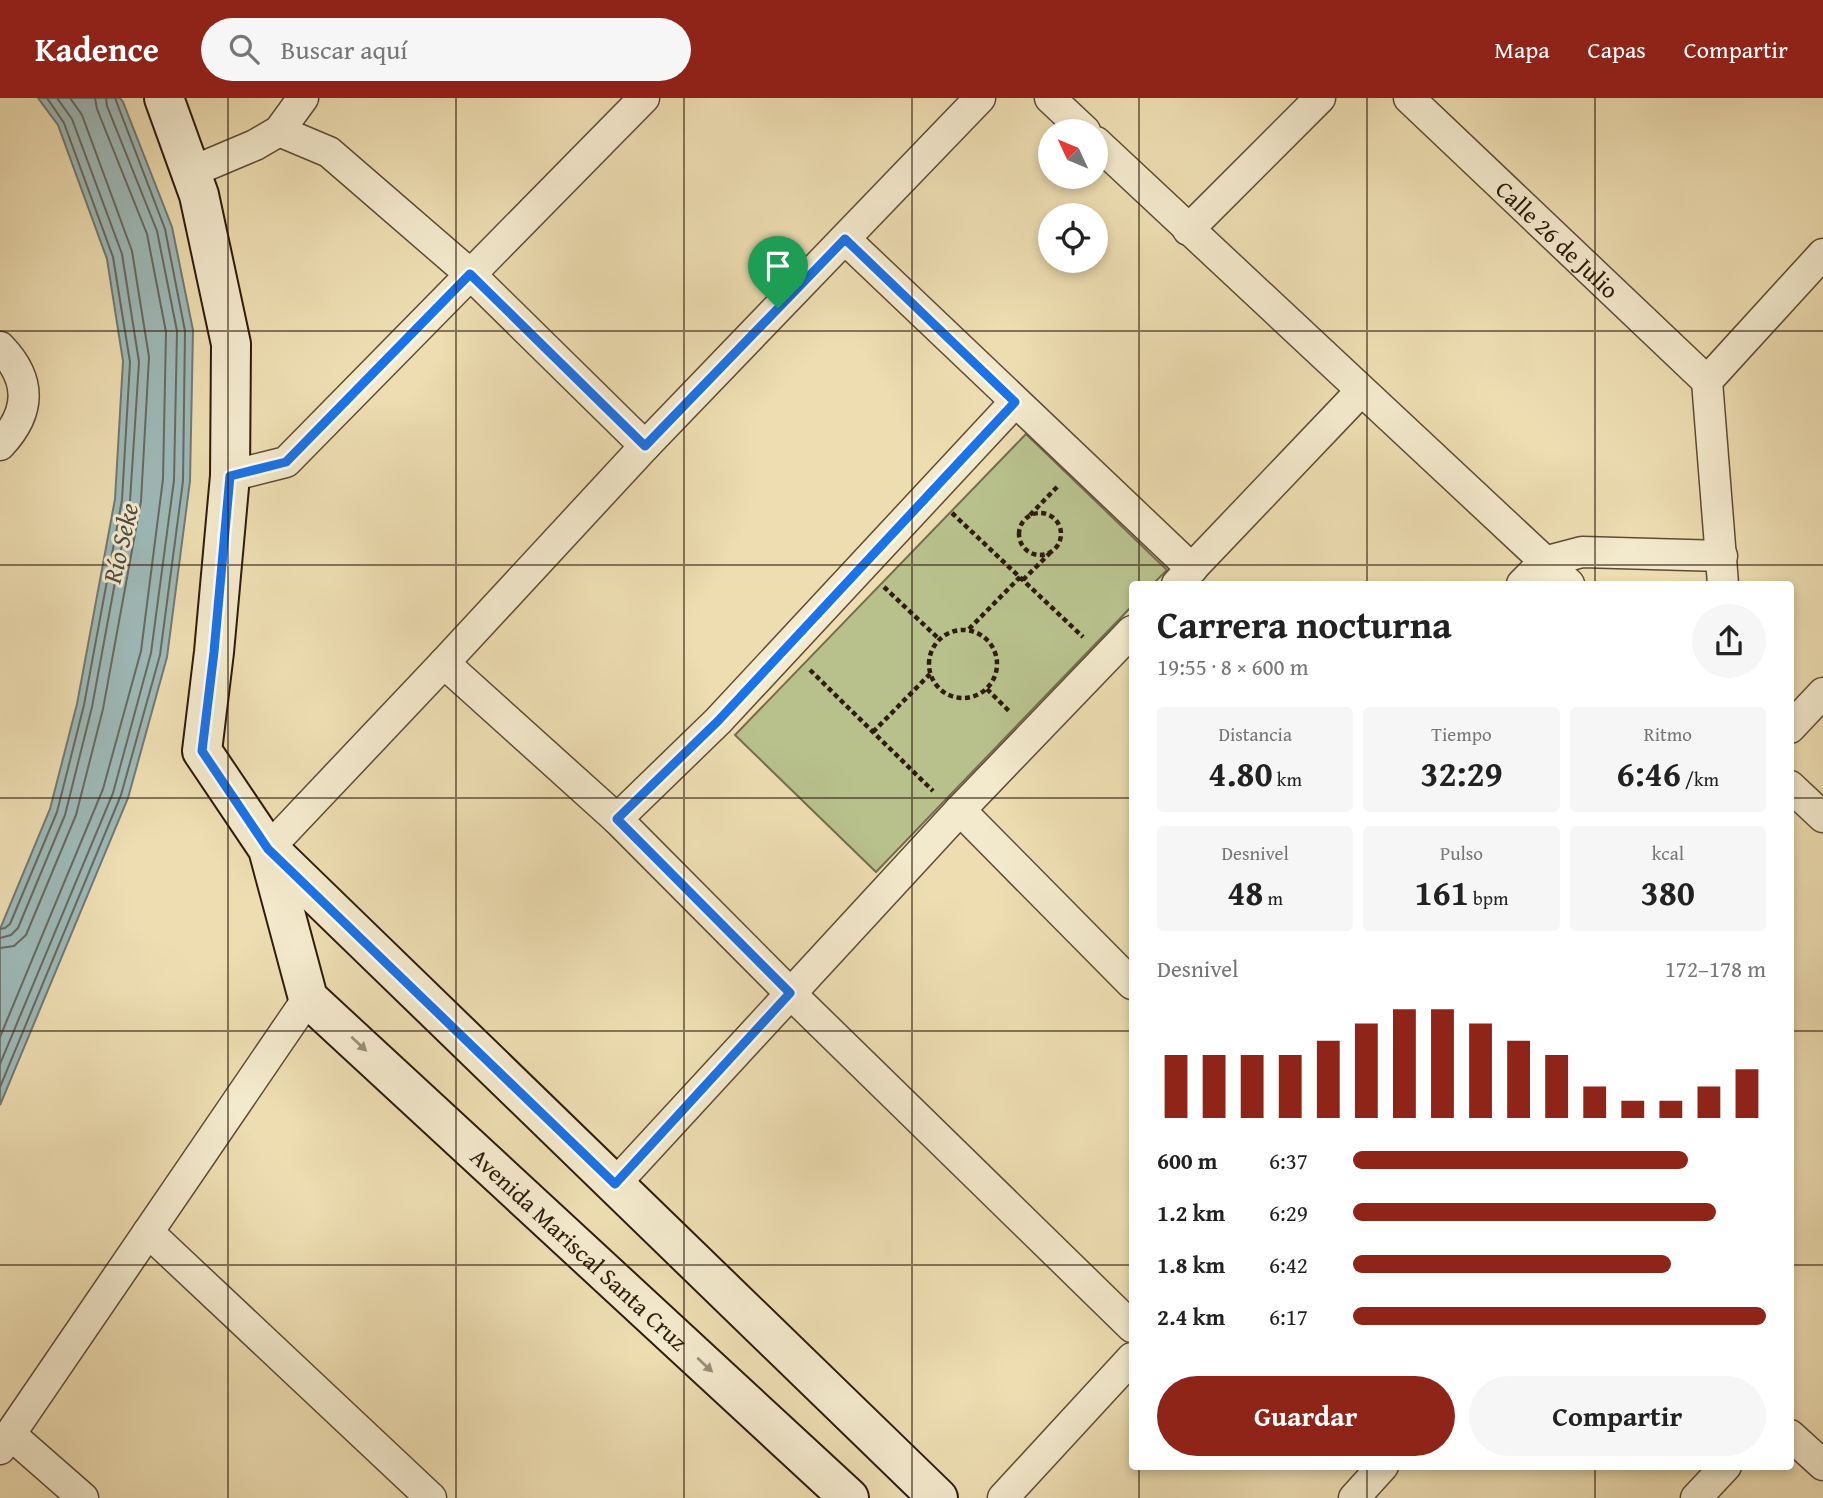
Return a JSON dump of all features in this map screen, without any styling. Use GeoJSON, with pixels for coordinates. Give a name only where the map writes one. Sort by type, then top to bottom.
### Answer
{"type":"FeatureCollection","features":[{"type":"Feature","properties":{"kind":"street"},"geometry":{"type":"LineString","coordinates":[[164,98],[199,195],[231,344],[230,476],[202,751],[268,849],[938,1498]]}},
{"type":"Feature","properties":{"kind":"street"},"geometry":{"type":"LineString","coordinates":[[191,172],[255,145],[279,131],[303,98]]}},
{"type":"Feature","properties":{"kind":"street"},"geometry":{"type":"LineString","coordinates":[[230,476],[286,462],[644,98]]}},
{"type":"Feature","properties":{"kind":"street"},"geometry":{"type":"LineString","coordinates":[[268,849],[645,446],[980,98]]}},
{"type":"Feature","properties":{"kind":"street"},"geometry":{"type":"LineString","coordinates":[[1050,98],[1072,119]]}},
{"type":"Feature","properties":{"kind":"street"},"geometry":{"type":"LineString","coordinates":[[1188,230],[1320,98]]}},
{"type":"Feature","properties":{"kind":"street","name":"Calle 26 de Julio"},"geometry":{"type":"LineString","coordinates":[[1409,98],[1707,381]]}},
{"type":"Feature","properties":{"kind":"street"},"geometry":{"type":"LineString","coordinates":[[279,131],[329,152],[470,274],[645,446]]}},
{"type":"Feature","properties":{"kind":"street"},"geometry":{"type":"LineString","coordinates":[[1108,153],[1566,581]]}},
{"type":"Feature","properties":{"kind":"street"},"geometry":{"type":"LineString","coordinates":[[845,239],[1015,402],[1184,577],[1361,391]]}},
{"type":"Feature","properties":{"kind":"street"},"geometry":{"type":"LineString","coordinates":[[1525,581],[1544,562],[1582,552],[1723,570],[1707,381],[1823,254]]}},
{"type":"Feature","properties":{"kind":"street"},"geometry":{"type":"LineString","coordinates":[[0,348],[15,362],[26,393],[7,438]]}},
{"type":"Feature","properties":{"kind":"street"},"geometry":{"type":"LineString","coordinates":[[617,819],[718,721],[1015,402]]}},
{"type":"Feature","properties":{"kind":"street"},"geometry":{"type":"LineString","coordinates":[[615,1184],[960,810],[1129,634]]}},
{"type":"Feature","properties":{"kind":"street"},"geometry":{"type":"LineString","coordinates":[[444,663],[617,819],[790,993],[1129,1324]]}},
{"type":"Feature","properties":{"kind":"street"},"geometry":{"type":"LineString","coordinates":[[1794,724],[1823,693]]}},
{"type":"Feature","properties":{"kind":"street"},"geometry":{"type":"LineString","coordinates":[[1794,790],[1823,817]]}},
{"type":"Feature","properties":{"kind":"street"},"geometry":{"type":"LineString","coordinates":[[960,810],[1129,981]]}},
{"type":"Feature","properties":{"kind":"street"},"geometry":{"type":"LineString","coordinates":[[83,1498],[5,1441],[309,998],[268,849]]}},
{"type":"Feature","properties":{"kind":"street","name":"Avenida Mariscal Santa Cruz"},"geometry":{"type":"LineString","coordinates":[[309,998],[849,1498]]}},
{"type":"Feature","properties":{"kind":"street"},"geometry":{"type":"LineString","coordinates":[[148,1232],[431,1498]]}},
{"type":"Feature","properties":{"kind":"street"},"geometry":{"type":"LineString","coordinates":[[1003,1498],[1129,1361]]}},
{"type":"Feature","properties":{"kind":"street"},"geometry":{"type":"LineString","coordinates":[[1794,1439],[1823,1465]]}},
{"type":"Feature","properties":{"kind":"street"},"geometry":{"type":"LineString","coordinates":[[1354,1498],[1379,1470]]}},
{"type":"Feature","properties":{"kind":"street"},"geometry":{"type":"LineString","coordinates":[[1696,1498],[1722,1470]]}},
{"type":"Feature","properties":{"kind":"path"},"geometry":{"type":"LineString","coordinates":[[1056,548],[1044,555],[1030,552],[1024,547],[1020,534],[1024,521],[1059,484]]}},
{"type":"Feature","properties":{"kind":"path"},"geometry":{"type":"LineString","coordinates":[[951,512],[1093,646]]}},
{"type":"Feature","properties":{"kind":"path"},"geometry":{"type":"LineString","coordinates":[[969,630],[1056,548],[1061,530],[1054,518],[1042,513],[1029,516],[1024,521]]}},
{"type":"Feature","properties":{"kind":"path"},"geometry":{"type":"LineString","coordinates":[[880,584],[939,639]]}},
{"type":"Feature","properties":{"kind":"path"},"geometry":{"type":"LineString","coordinates":[[969,630],[983,635],[997,654],[998,666],[987,689],[970,698],[958,698],[939,689],[930,674],[929,658],[939,639],[949,632],[969,630]]}},
{"type":"Feature","properties":{"kind":"path"},"geometry":{"type":"LineString","coordinates":[[804,664],[935,793]]}},
{"type":"Feature","properties":{"kind":"path"},"geometry":{"type":"LineString","coordinates":[[873,732],[930,674]]}},
{"type":"Feature","properties":{"kind":"path"},"geometry":{"type":"LineString","coordinates":[[987,689],[1020,722]]}},
{"type":"Feature","properties":{"kind":"green space"},"geometry":{"type":"Polygon","coordinates":[[[1026,434],[1167,570],[1156,581],[1129,581],[1129,609],[876,872],[735,735],[1026,434]]]}},
{"type":"Feature","properties":{"kind":"water","name":"Río Seke"},"geometry":{"type":"Polygon","coordinates":[[[38,98],[120,98],[123,102],[172,227],[193,330],[190,481],[167,657],[128,798],[0,1105],[0,929],[50,809],[77,704],[115,499],[123,361],[107,259],[58,125],[38,98]]]}},
{"type":"Feature","properties":{"kind":"route"},"geometry":{"type":"LineString","coordinates":[[845,239],[1015,402],[718,721],[617,819],[790,993],[615,1184],[268,849],[202,751],[230,476],[286,462],[470,274],[645,446],[778,308],[845,239]]}}]}
